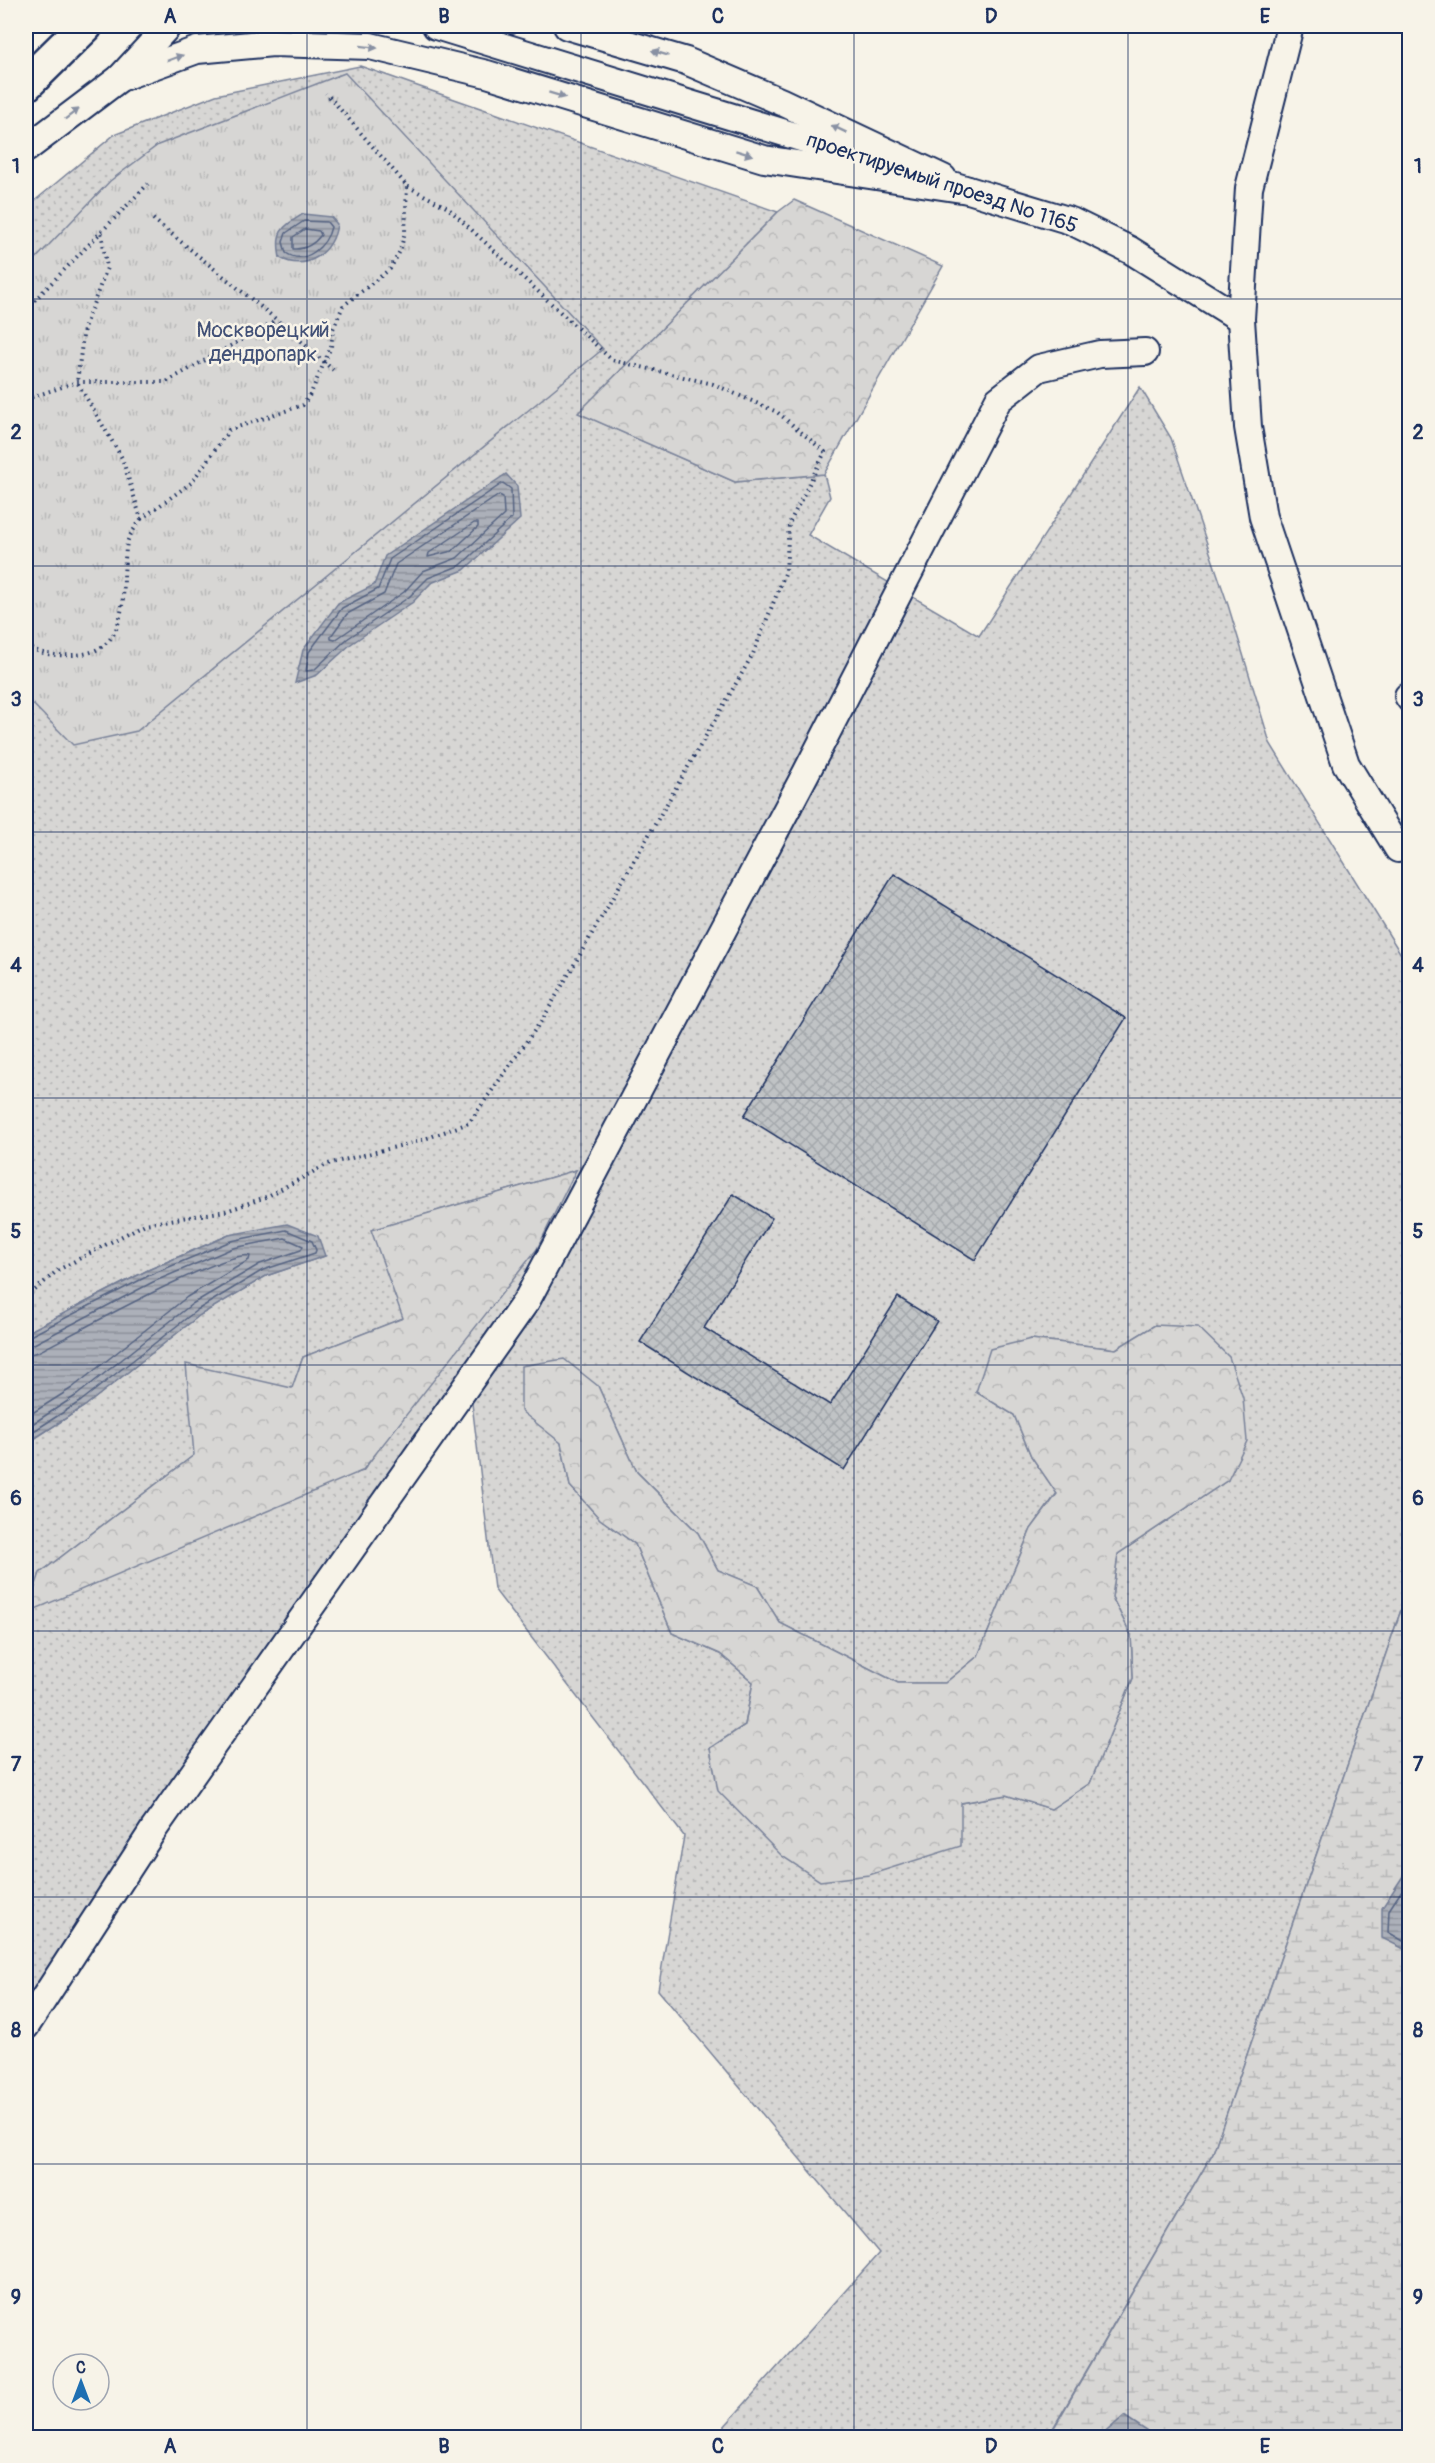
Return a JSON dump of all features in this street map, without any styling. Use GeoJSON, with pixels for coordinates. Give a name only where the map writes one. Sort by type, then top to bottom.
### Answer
{"type":"FeatureCollection","features":[{"type":"Feature","properties":{"kind":"main road"},"geometry":{"type":"LineString","coordinates":[[26,84],[85,26]]}},
{"type":"Feature","properties":{"kind":"street"},"geometry":{"type":"LineString","coordinates":[[26,149],[120,78],[168,26]]}},
{"type":"Feature","properties":{"kind":"street","name":"проектируемый проезд № 1165"},"geometry":{"type":"LineString","coordinates":[[436,26],[1071,222],[1130,250],[1241,319]]}},
{"type":"Feature","properties":{"kind":"street"},"geometry":{"type":"LineString","coordinates":[[567,26],[686,61],[782,102],[968,190]]}},
{"type":"Feature","properties":{"kind":"street"},"geometry":{"type":"LineString","coordinates":[[1290,26],[1249,188],[1241,319],[1248,427],[1263,517],[1346,764],[1398,849]]}},
{"type":"Feature","properties":{"kind":"street"},"geometry":{"type":"LineString","coordinates":[[120,78],[197,50],[273,43],[370,46],[487,74],[764,159],[968,190]]}},
{"type":"Feature","properties":{"kind":"street"},"geometry":{"type":"LineString","coordinates":[[26,2026],[154,1829],[527,1300],[806,773],[998,400],[1039,368],[1100,354],[1144,352]]}},
{"type":"Feature","properties":{"kind":"path"},"geometry":{"type":"LineString","coordinates":[[26,1299],[58,1270],[145,1224],[226,1211],[266,1197],[328,1164],[419,1141],[470,1123],[544,1017],[753,654],[786,571],[789,524],[825,452],[777,412],[713,384],[612,360],[448,208],[407,186],[326,93]]}},
{"type":"Feature","properties":{"kind":"path"},"geometry":{"type":"LineString","coordinates":[[26,309],[148,184]]}},
{"type":"Feature","properties":{"kind":"path"},"geometry":{"type":"LineString","coordinates":[[26,645],[35,652],[53,655],[86,655],[104,645],[119,630],[127,541],[141,519],[191,483],[229,430],[303,405],[312,393],[331,347],[333,329],[344,306],[390,269],[400,251],[405,232],[407,186]]}},
{"type":"Feature","properties":{"kind":"path"},"geometry":{"type":"LineString","coordinates":[[153,219],[277,320],[333,370]]}},
{"type":"Feature","properties":{"kind":"path"},"geometry":{"type":"LineString","coordinates":[[101,231],[107,268],[84,328],[77,382],[122,458],[141,519]]}},
{"type":"Feature","properties":{"kind":"path"},"geometry":{"type":"LineString","coordinates":[[26,399],[77,382],[166,382],[277,320]]}},
{"type":"Feature","properties":{"kind":"green space"},"geometry":{"type":"Polygon","coordinates":[[[360,66],[778,212],[579,413],[735,482],[824,474],[830,497],[808,535],[979,636],[1140,387],[1171,438],[1228,605],[1270,743],[1404,959],[1410,1035],[1409,1587],[1213,2153],[1048,2437],[715,2437],[879,2253],[658,1990],[684,1836],[494,1589],[469,1378],[26,2005],[26,1444],[85,1406],[200,1315],[266,1276],[325,1256],[229,1235],[148,1270],[26,1333],[26,208],[114,135],[216,95],[360,66]],[[576,1170],[372,1230],[404,1318],[303,1357],[292,1388],[194,1455],[40,1573],[363,1471],[576,1170]],[[1155,1325],[1116,1349],[1031,1339],[976,1392],[1014,1415],[1031,1456],[1057,1493],[1031,1529],[978,1656],[945,1683],[898,1683],[780,1623],[757,1586],[718,1570],[698,1533],[637,1472],[598,1386],[561,1443],[570,1486],[600,1519],[635,1544],[672,1633],[720,1654],[753,1682],[745,1725],[710,1748],[961,1803],[1006,1795],[1051,1809],[1090,1783],[1133,1678],[1131,1635],[1112,1597],[1118,1554],[1228,1480],[1155,1325]]]}},
{"type":"Feature","properties":{"kind":"green space","name":"Москворецкий дендропарк"},"geometry":{"type":"Polygon","coordinates":[[[345,73],[603,349],[137,731],[73,745],[26,697],[26,269],[110,181],[158,145],[345,73]]]}},
{"type":"Feature","properties":{"kind":"green space"},"geometry":{"type":"Polygon","coordinates":[[[794,200],[943,266],[824,474],[735,482],[578,413],[778,212],[794,200]]]}},
{"type":"Feature","properties":{"kind":"green space"},"geometry":{"type":"Polygon","coordinates":[[[576,1170],[537,1249],[362,1471],[26,1613],[40,1573],[194,1455],[186,1364],[292,1388],[303,1357],[403,1318],[371,1230],[576,1170]]]}},
{"type":"Feature","properties":{"kind":"green space"},"geometry":{"type":"Polygon","coordinates":[[[1155,1325],[1198,1327],[1229,1357],[1243,1398],[1247,1441],[1228,1480],[1118,1554],[1112,1597],[1131,1635],[1133,1678],[1090,1783],[1051,1809],[1006,1795],[961,1803],[961,1846],[869,1875],[820,1881],[782,1856],[718,1791],[710,1748],[745,1725],[753,1682],[720,1654],[672,1633],[635,1544],[600,1519],[570,1486],[561,1443],[521,1411],[521,1366],[564,1359],[598,1386],[637,1472],[698,1533],[718,1570],[757,1586],[780,1623],[898,1683],[945,1683],[978,1656],[1031,1529],[1057,1494],[1031,1456],[1014,1415],[976,1392],[990,1349],[1031,1339],[1116,1349],[1155,1325]]]}},
{"type":"Feature","properties":{"kind":"green space"},"geometry":{"type":"Polygon","coordinates":[[[1409,1587],[1409,2437],[1048,2438],[1213,2153],[1409,1587]]]}},
{"type":"Feature","properties":{"kind":"water"},"geometry":{"type":"Polygon","coordinates":[[[303,214],[331,217],[337,224],[335,234],[331,243],[318,257],[300,263],[290,262],[280,258],[279,236],[289,223],[303,214]]]}},
{"type":"Feature","properties":{"kind":"water"},"geometry":{"type":"Polygon","coordinates":[[[506,474],[517,486],[520,519],[464,570],[431,583],[413,602],[351,644],[317,675],[295,683],[303,650],[338,603],[374,585],[385,556],[506,474]]]}},
{"type":"Feature","properties":{"kind":"water"},"geometry":{"type":"Polygon","coordinates":[[[287,1224],[318,1236],[325,1256],[266,1276],[200,1315],[85,1406],[26,1444],[26,1333],[148,1270],[229,1235],[287,1224]]]}},
{"type":"Feature","properties":{"kind":"water"},"geometry":{"type":"Polygon","coordinates":[[[1409,1867],[1410,1950],[1408,1951],[1382,1938],[1382,1908],[1409,1867]]]}},
{"type":"Feature","properties":{"kind":"water"},"geometry":{"type":"Polygon","coordinates":[[[1124,2416],[1156,2437],[1100,2437],[1124,2416]]]}},
{"type":"Feature","properties":{"kind":"building"},"geometry":{"type":"Polygon","coordinates":[[[894,874],[1126,1018],[975,1260],[744,1116],[894,874]]]}},
{"type":"Feature","properties":{"kind":"building"},"geometry":{"type":"Polygon","coordinates":[[[733,1194],[772,1218],[704,1328],[830,1405],[898,1297],[937,1321],[844,1470],[640,1342],[733,1194]]]}}]}
